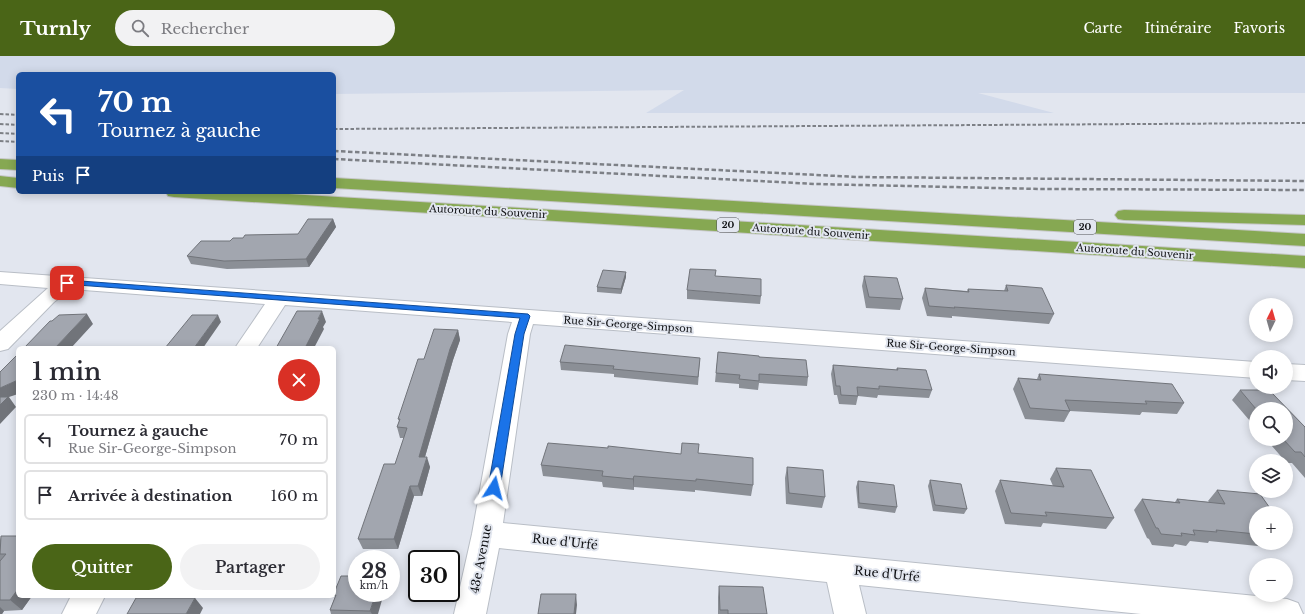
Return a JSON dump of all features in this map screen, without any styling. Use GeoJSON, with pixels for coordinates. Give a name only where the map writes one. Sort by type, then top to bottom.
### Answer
{"type":"FeatureCollection","features":[{"type":"Feature","properties":{"kind":"highway"},"geometry":{"type":"LineString","coordinates":[[0,164],[16,165]]}},
{"type":"Feature","properties":{"kind":"highway"},"geometry":{"type":"LineString","coordinates":[[0,182],[16,183]]}},
{"type":"Feature","properties":{"kind":"highway","name":"Autoroute du Souvenir"},"geometry":{"type":"LineString","coordinates":[[336,183],[1305,240]]}},
{"type":"Feature","properties":{"kind":"highway","name":"Autoroute du Souvenir"},"geometry":{"type":"LineString","coordinates":[[206,194],[1305,262]]}},
{"type":"Feature","properties":{"kind":"highway"},"geometry":{"type":"LineString","coordinates":[[933,218],[1142,215],[1305,220]]}},
{"type":"Feature","properties":{"kind":"street","name":"Rue Sir-George-Simpson"},"geometry":{"type":"LineString","coordinates":[[0,278],[1249,369]]}},
{"type":"Feature","properties":{"kind":"street"},"geometry":{"type":"LineString","coordinates":[[0,344],[47,298],[67,283]]}},
{"type":"Feature","properties":{"kind":"street"},"geometry":{"type":"LineString","coordinates":[[247,346],[280,298]]}},
{"type":"Feature","properties":{"kind":"street","name":"43e Avenue"},"geometry":{"type":"LineString","coordinates":[[470,614],[486,534],[519,334],[525,316]]}},
{"type":"Feature","properties":{"kind":"street","name":"Rue d'Urfé"},"geometry":{"type":"LineString","coordinates":[[486,534],[840,569],[1207,610],[1287,614]]}},
{"type":"Feature","properties":{"kind":"street"},"geometry":{"type":"LineString","coordinates":[[840,569],[850,614]]}},
{"type":"Feature","properties":{"kind":"street"},"geometry":{"type":"LineString","coordinates":[[78,614],[88,598]]}},
{"type":"Feature","properties":{"kind":"shaded area"},"geometry":{"type":"Polygon","coordinates":[[[0,56],[1305,56],[1305,93],[978,93],[1054,113],[646,113],[684,90],[336,94],[336,72],[16,72],[16,89],[0,88],[0,56]]]}},
{"type":"Feature","properties":{"kind":"building"},"geometry":{"type":"Polygon","coordinates":[[[308,219],[333,219],[306,259],[224,261],[187,256],[201,241],[230,241],[233,238],[243,238],[245,235],[298,234],[308,219]]]}},
{"type":"Feature","properties":{"kind":"building"},"geometry":{"type":"Polygon","coordinates":[[[690,269],[716,270],[715,276],[761,279],[761,296],[687,290],[690,269]]]}},
{"type":"Feature","properties":{"kind":"building"},"geometry":{"type":"Polygon","coordinates":[[[603,270],[626,272],[621,289],[597,287],[603,270]]]}},
{"type":"Feature","properties":{"kind":"building"},"geometry":{"type":"Polygon","coordinates":[[[864,276],[897,278],[903,299],[869,297],[864,276]]]}},
{"type":"Feature","properties":{"kind":"building"},"geometry":{"type":"Polygon","coordinates":[[[1006,285],[1042,288],[1054,314],[929,306],[925,288],[969,292],[968,289],[1008,291],[1006,285]]]}},
{"type":"Feature","properties":{"kind":"building"},"geometry":{"type":"Polygon","coordinates":[[[297,311],[322,311],[318,319],[320,319],[306,346],[277,346],[297,311]]]}},
{"type":"Feature","properties":{"kind":"building"},"geometry":{"type":"Polygon","coordinates":[[[87,314],[57,346],[26,346],[50,321],[59,315],[87,314]]]}},
{"type":"Feature","properties":{"kind":"building"},"geometry":{"type":"Polygon","coordinates":[[[192,315],[218,315],[195,346],[167,346],[192,315]]]}},
{"type":"Feature","properties":{"kind":"building"},"geometry":{"type":"Polygon","coordinates":[[[434,329],[458,330],[450,349],[419,457],[427,457],[418,486],[410,486],[394,539],[358,539],[384,464],[395,464],[407,428],[397,427],[400,419],[398,419],[418,359],[424,359],[434,329]]]}},
{"type":"Feature","properties":{"kind":"building"},"geometry":{"type":"Polygon","coordinates":[[[565,345],[700,358],[698,377],[613,369],[614,366],[560,362],[565,345]]]}},
{"type":"Feature","properties":{"kind":"building"},"geometry":{"type":"Polygon","coordinates":[[[718,352],[759,357],[806,360],[808,377],[759,374],[759,381],[739,379],[740,375],[716,373],[718,352]]]}},
{"type":"Feature","properties":{"kind":"building"},"geometry":{"type":"Polygon","coordinates":[[[16,356],[16,381],[0,388],[0,372],[16,356]]]}},
{"type":"Feature","properties":{"kind":"building"},"geometry":{"type":"Polygon","coordinates":[[[833,365],[898,370],[897,368],[926,370],[932,390],[879,386],[879,389],[857,387],[858,396],[841,395],[840,386],[836,386],[833,365]]]}},
{"type":"Feature","properties":{"kind":"building"},"geometry":{"type":"Polygon","coordinates":[[[1039,374],[1172,384],[1184,403],[1145,401],[1147,404],[1065,400],[1070,411],[1030,408],[1018,378],[1041,380],[1039,374]]]}},
{"type":"Feature","properties":{"kind":"building"},"geometry":{"type":"Polygon","coordinates":[[[1240,390],[1249,390],[1249,394],[1273,394],[1281,402],[1250,402],[1240,390]]]}},
{"type":"Feature","properties":{"kind":"building"},"geometry":{"type":"Polygon","coordinates":[[[0,397],[8,397],[0,405],[0,397]]]}},
{"type":"Feature","properties":{"kind":"building"},"geometry":{"type":"Polygon","coordinates":[[[1293,415],[1305,427],[1305,457],[1301,452],[1295,452],[1289,446],[1293,446],[1293,415]]]}},
{"type":"Feature","properties":{"kind":"building"},"geometry":{"type":"Polygon","coordinates":[[[548,443],[608,448],[608,446],[681,454],[682,443],[699,444],[698,453],[753,458],[753,485],[696,479],[696,481],[634,476],[633,479],[602,476],[603,471],[541,465],[548,443]]]}},
{"type":"Feature","properties":{"kind":"building"},"geometry":{"type":"Polygon","coordinates":[[[787,467],[823,470],[825,497],[789,493],[787,467]]]}},
{"type":"Feature","properties":{"kind":"building"},"geometry":{"type":"Polygon","coordinates":[[[1056,468],[1091,470],[1114,518],[1045,512],[1047,516],[1011,513],[1000,480],[1064,487],[1056,468]]]}},
{"type":"Feature","properties":{"kind":"building"},"geometry":{"type":"Polygon","coordinates":[[[930,480],[961,484],[967,509],[935,505],[930,480]]]}},
{"type":"Feature","properties":{"kind":"building"},"geometry":{"type":"Polygon","coordinates":[[[858,481],[894,485],[897,507],[859,503],[858,481]]]}},
{"type":"Feature","properties":{"kind":"building"},"geometry":{"type":"Polygon","coordinates":[[[1217,490],[1249,493],[1249,498],[1263,498],[1268,506],[1249,506],[1249,533],[1216,530],[1217,532],[1193,530],[1195,535],[1181,533],[1182,536],[1161,534],[1158,528],[1156,528],[1142,499],[1180,503],[1177,499],[1225,504],[1217,490]]]}},
{"type":"Feature","properties":{"kind":"building"},"geometry":{"type":"Polygon","coordinates":[[[1,536],[16,536],[16,592],[10,600],[0,600],[0,561],[6,554],[0,554],[1,536]]]}},
{"type":"Feature","properties":{"kind":"building"},"geometry":{"type":"Polygon","coordinates":[[[341,576],[348,576],[348,602],[373,602],[370,611],[330,610],[336,595],[336,588],[341,576]]]}},
{"type":"Feature","properties":{"kind":"building"},"geometry":{"type":"Polygon","coordinates":[[[719,586],[763,587],[767,614],[728,614],[728,610],[720,610],[719,586]]]}},
{"type":"Feature","properties":{"kind":"building"},"geometry":{"type":"Polygon","coordinates":[[[541,594],[576,594],[574,614],[538,614],[541,594]]]}},
{"type":"Feature","properties":{"kind":"building"},"geometry":{"type":"Polygon","coordinates":[[[136,598],[195,598],[186,614],[127,614],[136,598]]]}},
{"type":"Feature","properties":{"kind":"railway"},"geometry":{"type":"LineString","coordinates":[[0,114],[16,115]]}},
{"type":"Feature","properties":{"kind":"railway"},"geometry":{"type":"LineString","coordinates":[[336,129],[1305,123]]}},
{"type":"Feature","properties":{"kind":"railway"},"geometry":{"type":"LineString","coordinates":[[0,124],[16,125]]}},
{"type":"Feature","properties":{"kind":"railway"},"geometry":{"type":"LineString","coordinates":[[0,133],[16,134]]}},
{"type":"Feature","properties":{"kind":"railway"},"geometry":{"type":"LineString","coordinates":[[0,141],[16,142]]}},
{"type":"Feature","properties":{"kind":"railway"},"geometry":{"type":"LineString","coordinates":[[336,151],[858,177],[1305,181]]}},
{"type":"Feature","properties":{"kind":"railway"},"geometry":{"type":"LineString","coordinates":[[336,159],[816,184],[1042,189],[1305,190]]}},
{"type":"Feature","properties":{"kind":"route"},"geometry":{"type":"LineString","coordinates":[[67,283],[525,316],[519,334],[494,488]]}}]}
